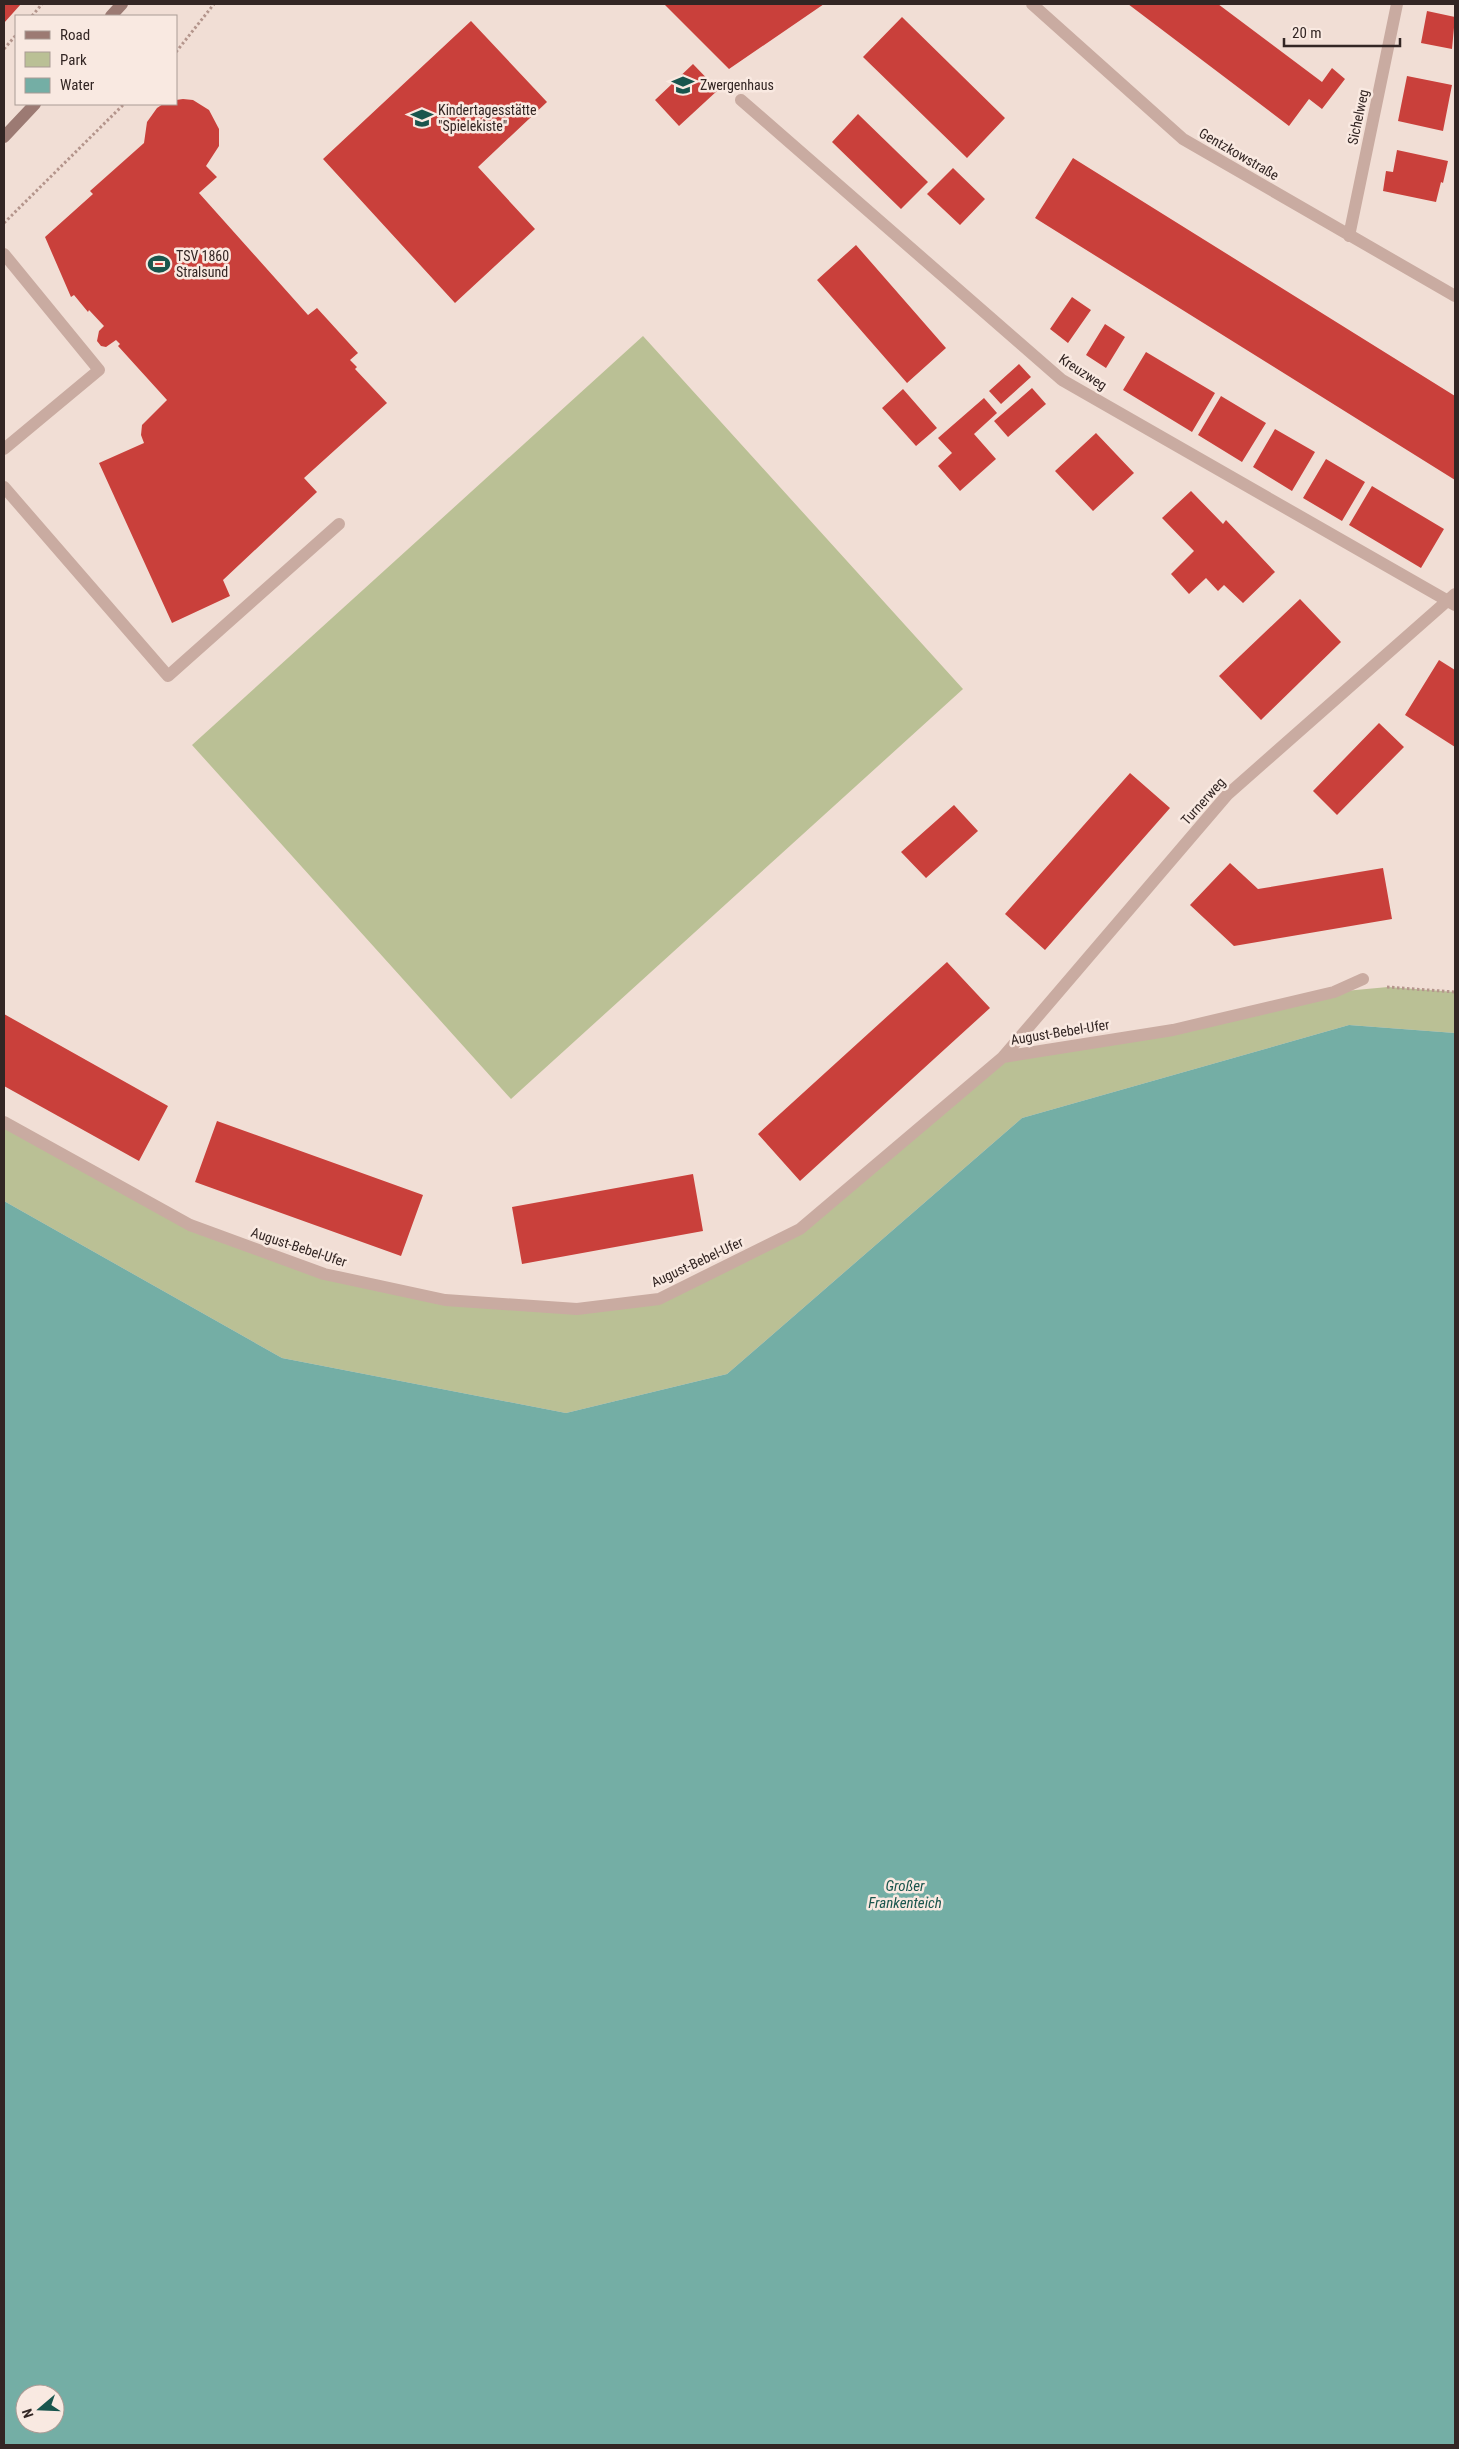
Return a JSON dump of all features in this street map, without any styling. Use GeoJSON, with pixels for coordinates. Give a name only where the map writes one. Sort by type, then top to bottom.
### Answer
{"type":"FeatureCollection","features":[{"type":"Feature","properties":{"kind":"main road"},"geometry":{"type":"LineString","coordinates":[[112,15],[122,4]]}},
{"type":"Feature","properties":{"kind":"main road"},"geometry":{"type":"LineString","coordinates":[[4,138],[33,105]]}},
{"type":"Feature","properties":{"kind":"street","name":"Gentzkowstraße"},"geometry":{"type":"LineString","coordinates":[[1032,4],[1183,139],[1455,296]]}},
{"type":"Feature","properties":{"kind":"street","name":"Sichelweg"},"geometry":{"type":"LineString","coordinates":[[1349,236],[1397,4]]}},
{"type":"Feature","properties":{"kind":"street","name":"Kreuzweg"},"geometry":{"type":"LineString","coordinates":[[741,100],[1062,380],[1453,600]]}},
{"type":"Feature","properties":{"kind":"street"},"geometry":{"type":"LineString","coordinates":[[4,254],[99,370],[4,449]]}},
{"type":"Feature","properties":{"kind":"street"},"geometry":{"type":"LineString","coordinates":[[4,487],[168,676],[339,524]]}},
{"type":"Feature","properties":{"kind":"street","name":"Turnerweg"},"geometry":{"type":"LineString","coordinates":[[1003,1056],[1227,795],[1453,600]]}},
{"type":"Feature","properties":{"kind":"street","name":"August-Bebel-Ufer"},"geometry":{"type":"LineString","coordinates":[[4,1122],[190,1225],[324,1274],[446,1300],[577,1309],[659,1299],[800,1229],[1003,1056],[1173,1030],[1334,992],[1363,979]]}},
{"type":"Feature","properties":{"kind":"path"},"geometry":{"type":"LineString","coordinates":[[33,15],[42,4]]}},
{"type":"Feature","properties":{"kind":"path"},"geometry":{"type":"LineString","coordinates":[[178,49],[214,4]]}},
{"type":"Feature","properties":{"kind":"path"},"geometry":{"type":"LineString","coordinates":[[4,49],[15,35]]}},
{"type":"Feature","properties":{"kind":"path"},"geometry":{"type":"LineString","coordinates":[[4,223],[123,105]]}},
{"type":"Feature","properties":{"kind":"path"},"geometry":{"type":"LineString","coordinates":[[1379,988],[1455,992]]}},
{"type":"Feature","properties":{"kind":"green space"},"geometry":{"type":"Polygon","coordinates":[[[643,336],[963,689],[511,1099],[192,745],[643,336]]]}},
{"type":"Feature","properties":{"kind":"green space"},"geometry":{"type":"Polygon","coordinates":[[[1388,987],[1455,992],[1455,1033],[1349,1025],[1022,1118],[727,1374],[566,1413],[282,1358],[4,1201],[4,1122],[190,1225],[324,1274],[445,1300],[577,1309],[659,1299],[800,1229],[1003,1057],[1173,1030],[1334,992],[1388,987]]]}},
{"type":"Feature","properties":{"kind":"water","name":"Großer Frankenteich"},"geometry":{"type":"Polygon","coordinates":[[[1349,1025],[1455,1033],[1455,2445],[4,2445],[4,1201],[282,1358],[566,1413],[727,1374],[1022,1118],[1349,1025]]]}},
{"type":"Feature","properties":{"kind":"building"},"geometry":{"type":"Polygon","coordinates":[[[4,4],[21,4],[4,23],[4,4]]]}},
{"type":"Feature","properties":{"kind":"building"},"geometry":{"type":"Polygon","coordinates":[[[664,4],[824,4],[729,69],[664,4]]]}},
{"type":"Feature","properties":{"kind":"building"},"geometry":{"type":"Polygon","coordinates":[[[1128,4],[1218,4],[1322,82],[1332,68],[1345,79],[1322,109],[1309,99],[1289,126],[1128,4]]]}},
{"type":"Feature","properties":{"kind":"building"},"geometry":{"type":"Polygon","coordinates":[[[1427,11],[1455,17],[1452,49],[1421,43],[1427,11]]]}},
{"type":"Feature","properties":{"kind":"building"},"geometry":{"type":"Polygon","coordinates":[[[902,17],[1005,118],[967,158],[863,57],[902,17]]]}},
{"type":"Feature","properties":{"kind":"building"},"geometry":{"type":"Polygon","coordinates":[[[471,21],[547,102],[478,167],[535,229],[455,303],[323,159],[471,21]]]}},
{"type":"Feature","properties":{"kind":"building"},"geometry":{"type":"Polygon","coordinates":[[[693,64],[718,90],[679,126],[655,100],[693,64]]]}},
{"type":"Feature","properties":{"kind":"building"},"geometry":{"type":"Polygon","coordinates":[[[1407,76],[1452,85],[1443,131],[1398,121],[1407,76]]]}},
{"type":"Feature","properties":{"kind":"building"},"geometry":{"type":"Polygon","coordinates":[[[178,100],[193,100],[209,110],[219,129],[219,146],[206,166],[217,177],[199,193],[308,315],[317,308],[358,353],[350,360],[357,367],[355,369],[387,403],[304,478],[317,492],[223,580],[230,596],[172,623],[99,463],[144,443],[141,435],[142,425],[167,400],[118,346],[120,344],[116,340],[106,347],[101,346],[97,341],[99,331],[104,326],[89,310],[88,312],[74,295],[71,297],[45,237],[93,194],[90,191],[144,143],[147,122],[157,108],[162,105],[178,105],[178,100]]]}},
{"type":"Feature","properties":{"kind":"building"},"geometry":{"type":"Polygon","coordinates":[[[858,114],[928,182],[901,209],[832,142],[858,114]]]}},
{"type":"Feature","properties":{"kind":"building"},"geometry":{"type":"Polygon","coordinates":[[[1397,150],[1448,161],[1436,202],[1383,191],[1386,171],[1393,172],[1397,150]]]}},
{"type":"Feature","properties":{"kind":"building"},"geometry":{"type":"Polygon","coordinates":[[[1073,158],[1455,396],[1455,480],[1035,218],[1073,158]]]}},
{"type":"Feature","properties":{"kind":"building"},"geometry":{"type":"Polygon","coordinates":[[[953,168],[985,199],[960,225],[927,194],[953,168]]]}},
{"type":"Feature","properties":{"kind":"building"},"geometry":{"type":"Polygon","coordinates":[[[856,245],[946,348],[907,383],[817,280],[856,245]]]}},
{"type":"Feature","properties":{"kind":"building"},"geometry":{"type":"Polygon","coordinates":[[[1072,297],[1091,310],[1068,343],[1050,329],[1072,297]]]}},
{"type":"Feature","properties":{"kind":"building"},"geometry":{"type":"Polygon","coordinates":[[[1105,324],[1125,337],[1106,368],[1086,355],[1105,324]]]}},
{"type":"Feature","properties":{"kind":"building"},"geometry":{"type":"Polygon","coordinates":[[[1146,352],[1215,393],[1192,432],[1123,390],[1146,352]]]}},
{"type":"Feature","properties":{"kind":"building"},"geometry":{"type":"Polygon","coordinates":[[[1019,364],[1031,377],[1001,404],[989,391],[1019,364]]]}},
{"type":"Feature","properties":{"kind":"building"},"geometry":{"type":"Polygon","coordinates":[[[1032,388],[1046,404],[1008,437],[994,421],[1032,388]]]}},
{"type":"Feature","properties":{"kind":"building"},"geometry":{"type":"Polygon","coordinates":[[[903,389],[937,428],[916,446],[882,408],[903,389]]]}},
{"type":"Feature","properties":{"kind":"building"},"geometry":{"type":"Polygon","coordinates":[[[1221,396],[1266,423],[1242,462],[1198,435],[1221,396]]]}},
{"type":"Feature","properties":{"kind":"building"},"geometry":{"type":"Polygon","coordinates":[[[984,398],[997,413],[974,434],[996,459],[960,491],[938,466],[952,453],[938,438],[984,398]]]}},
{"type":"Feature","properties":{"kind":"building"},"geometry":{"type":"Polygon","coordinates":[[[1275,429],[1315,452],[1292,491],[1253,467],[1275,429]]]}},
{"type":"Feature","properties":{"kind":"building"},"geometry":{"type":"Polygon","coordinates":[[[1096,433],[1134,473],[1093,511],[1055,471],[1096,433]]]}},
{"type":"Feature","properties":{"kind":"building"},"geometry":{"type":"Polygon","coordinates":[[[1326,459],[1365,482],[1342,521],[1303,498],[1326,459]]]}},
{"type":"Feature","properties":{"kind":"building"},"geometry":{"type":"Polygon","coordinates":[[[1372,486],[1444,529],[1421,568],[1349,525],[1372,486]]]}},
{"type":"Feature","properties":{"kind":"building"},"geometry":{"type":"Polygon","coordinates":[[[1191,491],[1223,524],[1226,520],[1275,572],[1243,603],[1224,585],[1218,591],[1206,578],[1189,594],[1171,574],[1194,551],[1162,518],[1191,491]]]}},
{"type":"Feature","properties":{"kind":"building"},"geometry":{"type":"Polygon","coordinates":[[[1300,599],[1341,642],[1261,720],[1219,676],[1300,599]]]}},
{"type":"Feature","properties":{"kind":"building"},"geometry":{"type":"Polygon","coordinates":[[[1439,660],[1455,670],[1455,747],[1405,715],[1439,660]]]}},
{"type":"Feature","properties":{"kind":"building"},"geometry":{"type":"Polygon","coordinates":[[[1379,723],[1404,747],[1337,815],[1313,791],[1379,723]]]}},
{"type":"Feature","properties":{"kind":"building"},"geometry":{"type":"Polygon","coordinates":[[[1130,773],[1170,808],[1045,950],[1005,914],[1130,773]]]}},
{"type":"Feature","properties":{"kind":"building"},"geometry":{"type":"Polygon","coordinates":[[[954,805],[978,831],[926,878],[901,852],[954,805]]]}},
{"type":"Feature","properties":{"kind":"building"},"geometry":{"type":"Polygon","coordinates":[[[1230,863],[1258,889],[1383,868],[1392,919],[1234,946],[1190,905],[1230,863]]]}},
{"type":"Feature","properties":{"kind":"building"},"geometry":{"type":"Polygon","coordinates":[[[947,962],[990,1008],[800,1181],[758,1134],[947,962]]]}},
{"type":"Feature","properties":{"kind":"building"},"geometry":{"type":"Polygon","coordinates":[[[4,1014],[168,1106],[139,1161],[4,1086],[4,1014]]]}},
{"type":"Feature","properties":{"kind":"building"},"geometry":{"type":"Polygon","coordinates":[[[217,1121],[423,1195],[401,1256],[195,1182],[217,1121]]]}},
{"type":"Feature","properties":{"kind":"building"},"geometry":{"type":"Polygon","coordinates":[[[693,1174],[703,1231],[522,1264],[512,1207],[693,1174]]]}},
{"type":"Feature","properties":{"kind":"place","name":"Zwergenhaus"},"geometry":{"type":"Point","coordinates":[683,85]}},
{"type":"Feature","properties":{"kind":"place","name":"Kindertagesstätte \"Spielekiste\""},"geometry":{"type":"Point","coordinates":[422,118]}},
{"type":"Feature","properties":{"kind":"place","name":"TSV 1860 Stralsund"},"geometry":{"type":"Point","coordinates":[159,264]}}]}
